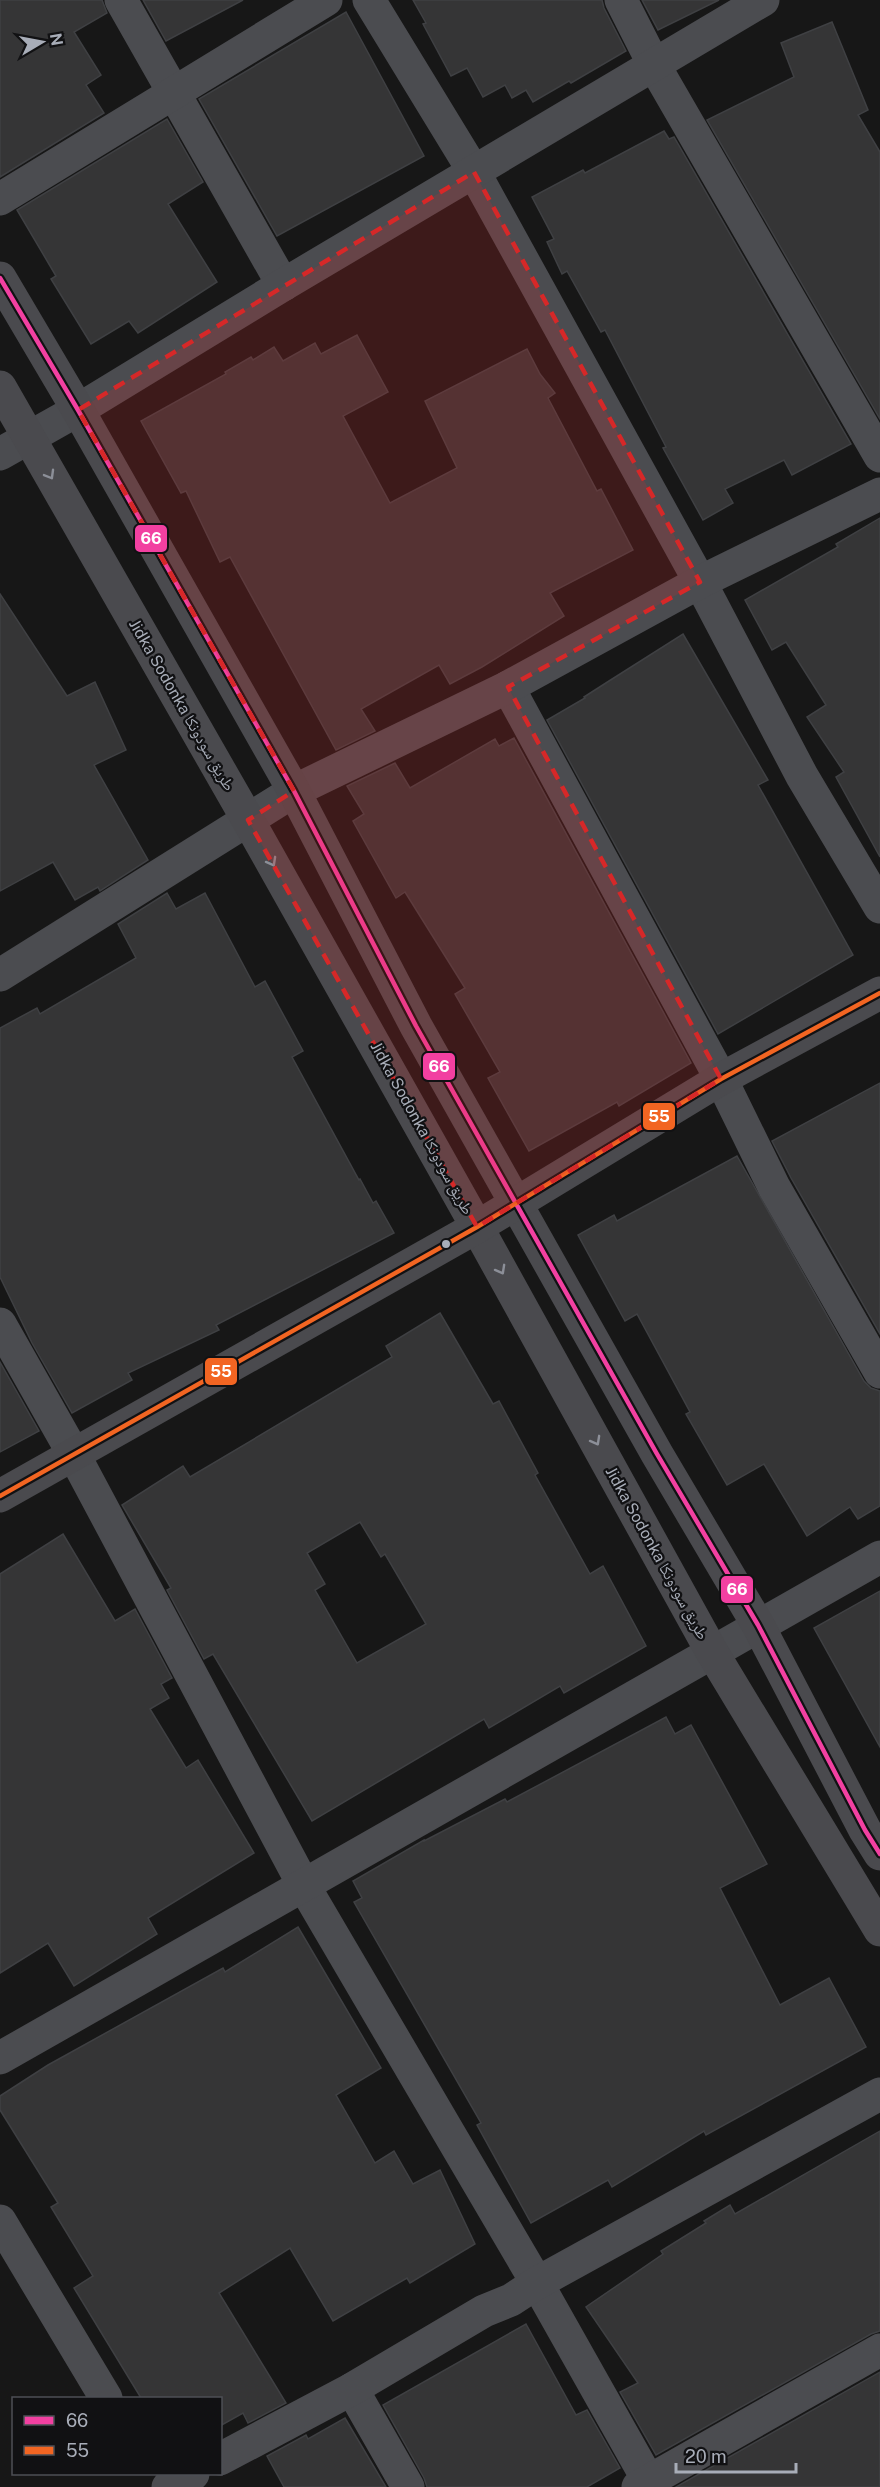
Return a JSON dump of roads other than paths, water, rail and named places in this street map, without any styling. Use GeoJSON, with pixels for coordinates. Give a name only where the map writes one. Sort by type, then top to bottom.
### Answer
{"type":"FeatureCollection","features":[{"type":"Feature","properties":{"kind":"main road"},"geometry":{"type":"LineString","coordinates":[[0,278],[294,791],[416,1026],[657,1454],[758,1625],[875,1835]]}},
{"type":"Feature","properties":{"kind":"main road","name":"Jidka Sodonka طريق سودونكا"},"geometry":{"type":"LineString","coordinates":[[0,387],[248,820],[712,1652],[880,1930]]}},
{"type":"Feature","properties":{"kind":"main road"},"geometry":{"type":"LineString","coordinates":[[0,1496],[477,1227],[721,1078],[880,993]]}},
{"type":"Feature","properties":{"kind":"street"},"geometry":{"type":"LineString","coordinates":[[121,0],[283,285]]}},
{"type":"Feature","properties":{"kind":"street"},"geometry":{"type":"LineString","coordinates":[[0,199],[326,0]]}},
{"type":"Feature","properties":{"kind":"street"},"geometry":{"type":"LineString","coordinates":[[369,0],[474,172],[700,582],[802,776],[880,907]]}},
{"type":"Feature","properties":{"kind":"street"},"geometry":{"type":"LineString","coordinates":[[621,0],[654,64],[880,456]]}},
{"type":"Feature","properties":{"kind":"street"},"geometry":{"type":"LineString","coordinates":[[0,454],[78,411],[283,285],[763,0]]}},
{"type":"Feature","properties":{"kind":"street"},"geometry":{"type":"LineString","coordinates":[[0,975],[294,791],[508,687],[700,582],[880,495]]}},
{"type":"Feature","properties":{"kind":"street"},"geometry":{"type":"LineString","coordinates":[[508,687],[721,1078],[774,1187],[880,1372]]}},
{"type":"Feature","properties":{"kind":"street"},"geometry":{"type":"LineString","coordinates":[[0,1324],[73,1453],[304,1886],[537,2283],[646,2485],[880,2350]]}},
{"type":"Feature","properties":{"kind":"street"},"geometry":{"type":"LineString","coordinates":[[0,2058],[880,1557]]}},
{"type":"Feature","properties":{"kind":"street"},"geometry":{"type":"LineString","coordinates":[[222,2458],[352,2389],[484,2311],[511,2300],[537,2283],[880,2094]]}},
{"type":"Feature","properties":{"kind":"street"},"geometry":{"type":"LineString","coordinates":[[0,2221],[105,2397]]}},
{"type":"Feature","properties":{"kind":"street"},"geometry":{"type":"LineString","coordinates":[[352,2389],[408,2487]]}},
{"type":"Feature","properties":{"kind":"street"},"geometry":{"type":"LineString","coordinates":[[168,2487],[191,2475]]}}]}
